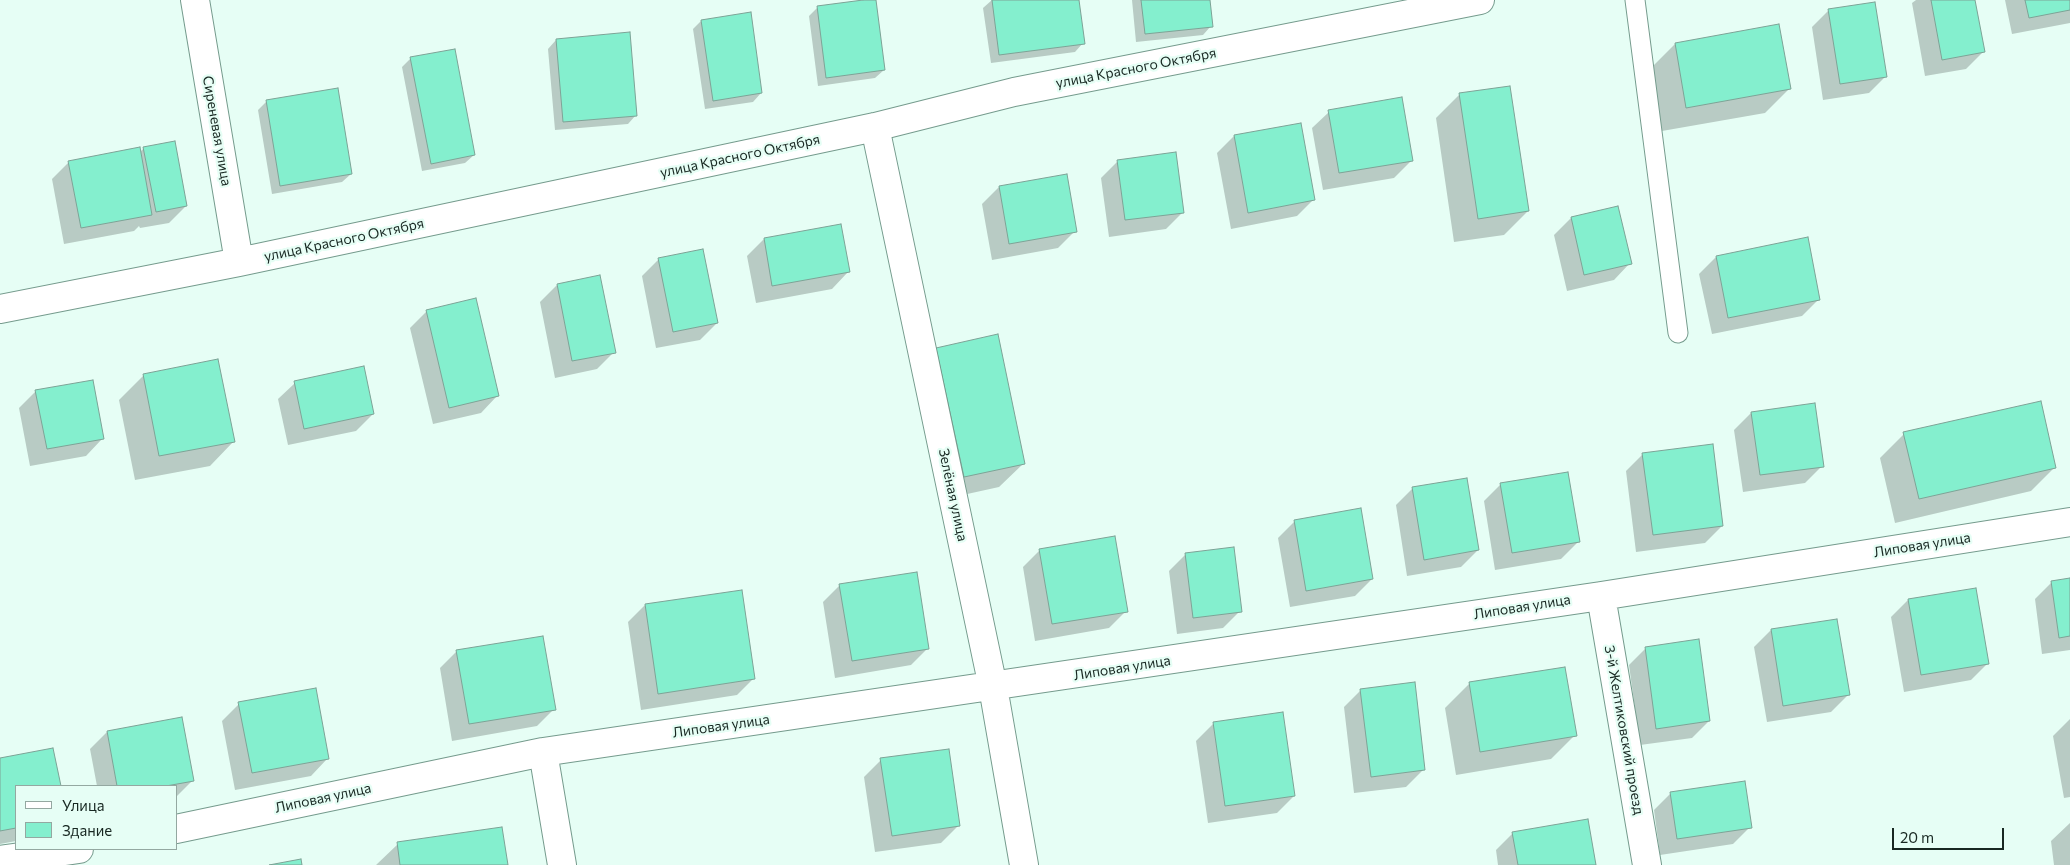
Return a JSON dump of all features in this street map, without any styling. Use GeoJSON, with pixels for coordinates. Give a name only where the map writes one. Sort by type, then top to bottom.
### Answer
{"type":"FeatureCollection","features":[{"type":"Feature","properties":{"kind":"street","name":"Сиреневая улица"},"geometry":{"type":"LineString","coordinates":[[195,0],[239,262]]}},
{"type":"Feature","properties":{"kind":"street","name":"улица Красного Октября"},"geometry":{"type":"LineString","coordinates":[[0,308],[239,262],[875,127],[1014,92],[1480,0]]}},
{"type":"Feature","properties":{"kind":"street","name":"Зелёная улица"},"geometry":{"type":"LineString","coordinates":[[875,127],[993,687],[1024,865]]}},
{"type":"Feature","properties":{"kind":"street","name":"Липовая улица"},"geometry":{"type":"LineString","coordinates":[[178,828],[543,752],[1602,596],[2070,522]]}},
{"type":"Feature","properties":{"kind":"street","name":"3-й Желтиковский проезд"},"geometry":{"type":"LineString","coordinates":[[1602,596],[1647,865]]}},
{"type":"Feature","properties":{"kind":"street"},"geometry":{"type":"LineString","coordinates":[[543,752],[562,865]]}},
{"type":"Feature","properties":{"kind":"street"},"geometry":{"type":"LineString","coordinates":[[0,860],[77,854]]}},
{"type":"Feature","properties":{"kind":"lane"},"geometry":{"type":"LineString","coordinates":[[1635,0],[1678,333]]}},
{"type":"Feature","properties":{"kind":"building"},"geometry":{"type":"Polygon","coordinates":[[[876,0],[885,70],[826,78],[817,6],[876,0]]]}},
{"type":"Feature","properties":{"kind":"building"},"geometry":{"type":"Polygon","coordinates":[[[992,0],[1079,0],[1085,44],[999,55],[992,0]]]}},
{"type":"Feature","properties":{"kind":"building"},"geometry":{"type":"Polygon","coordinates":[[[1141,0],[1210,0],[1213,27],[1145,34],[1141,0]]]}},
{"type":"Feature","properties":{"kind":"building"},"geometry":{"type":"Polygon","coordinates":[[[1931,0],[1975,0],[1985,52],[1942,60],[1931,0]]]}},
{"type":"Feature","properties":{"kind":"building"},"geometry":{"type":"Polygon","coordinates":[[[2025,0],[2070,0],[2070,10],[2029,18],[2025,0]]]}},
{"type":"Feature","properties":{"kind":"building"},"geometry":{"type":"Polygon","coordinates":[[[1875,2],[1887,77],[1840,84],[1828,9],[1875,2]]]}},
{"type":"Feature","properties":{"kind":"building"},"geometry":{"type":"Polygon","coordinates":[[[751,12],[762,93],[713,101],[701,20],[751,12]]]}},
{"type":"Feature","properties":{"kind":"building"},"geometry":{"type":"Polygon","coordinates":[[[1779,24],[1791,89],[1686,108],[1675,43],[1779,24]]]}},
{"type":"Feature","properties":{"kind":"building"},"geometry":{"type":"Polygon","coordinates":[[[630,32],[637,116],[563,122],[556,39],[630,32]]]}},
{"type":"Feature","properties":{"kind":"building"},"geometry":{"type":"Polygon","coordinates":[[[455,49],[475,155],[431,164],[410,57],[455,49]]]}},
{"type":"Feature","properties":{"kind":"building"},"geometry":{"type":"Polygon","coordinates":[[[1510,86],[1529,211],[1478,219],[1459,93],[1510,86]]]}},
{"type":"Feature","properties":{"kind":"building"},"geometry":{"type":"Polygon","coordinates":[[[338,88],[352,174],[280,186],[266,100],[338,88]]]}},
{"type":"Feature","properties":{"kind":"building"},"geometry":{"type":"Polygon","coordinates":[[[1402,97],[1413,161],[1339,173],[1328,110],[1402,97]]]}},
{"type":"Feature","properties":{"kind":"building"},"geometry":{"type":"Polygon","coordinates":[[[1301,123],[1315,200],[1248,213],[1234,135],[1301,123]]]}},
{"type":"Feature","properties":{"kind":"building"},"geometry":{"type":"Polygon","coordinates":[[[175,141],[187,206],[156,212],[143,147],[175,141]]]}},
{"type":"Feature","properties":{"kind":"building"},"geometry":{"type":"Polygon","coordinates":[[[140,147],[152,215],[81,228],[68,161],[140,147]]]}},
{"type":"Feature","properties":{"kind":"building"},"geometry":{"type":"Polygon","coordinates":[[[1176,152],[1184,213],[1125,220],[1117,160],[1176,152]]]}},
{"type":"Feature","properties":{"kind":"building"},"geometry":{"type":"Polygon","coordinates":[[[1067,174],[1077,232],[1009,244],[999,186],[1067,174]]]}},
{"type":"Feature","properties":{"kind":"building"},"geometry":{"type":"Polygon","coordinates":[[[1618,206],[1632,264],[1584,275],[1571,217],[1618,206]]]}},
{"type":"Feature","properties":{"kind":"building"},"geometry":{"type":"Polygon","coordinates":[[[841,224],[850,272],[772,286],[764,238],[841,224]]]}},
{"type":"Feature","properties":{"kind":"building"},"geometry":{"type":"Polygon","coordinates":[[[1808,237],[1820,300],[1728,318],[1716,256],[1808,237]]]}},
{"type":"Feature","properties":{"kind":"building"},"geometry":{"type":"Polygon","coordinates":[[[703,249],[718,323],[673,332],[658,258],[703,249]]]}},
{"type":"Feature","properties":{"kind":"building"},"geometry":{"type":"Polygon","coordinates":[[[600,275],[616,353],[572,361],[557,284],[600,275]]]}},
{"type":"Feature","properties":{"kind":"building"},"geometry":{"type":"Polygon","coordinates":[[[476,298],[499,396],[449,408],[426,310],[476,298]]]}},
{"type":"Feature","properties":{"kind":"building"},"geometry":{"type":"Polygon","coordinates":[[[998,334],[1025,464],[964,477],[936,348],[998,334]]]}},
{"type":"Feature","properties":{"kind":"building"},"geometry":{"type":"Polygon","coordinates":[[[218,359],[235,442],[159,456],[143,374],[218,359]]]}},
{"type":"Feature","properties":{"kind":"building"},"geometry":{"type":"Polygon","coordinates":[[[364,366],[374,414],[304,429],[294,381],[364,366]]]}},
{"type":"Feature","properties":{"kind":"building"},"geometry":{"type":"Polygon","coordinates":[[[93,380],[104,439],[47,449],[35,390],[93,380]]]}},
{"type":"Feature","properties":{"kind":"building"},"geometry":{"type":"Polygon","coordinates":[[[2041,401],[2056,468],[1919,499],[1903,432],[2041,401]]]}},
{"type":"Feature","properties":{"kind":"building"},"geometry":{"type":"Polygon","coordinates":[[[1815,403],[1824,467],[1760,475],[1751,412],[1815,403]]]}},
{"type":"Feature","properties":{"kind":"building"},"geometry":{"type":"Polygon","coordinates":[[[1713,444],[1723,526],[1653,535],[1642,453],[1713,444]]]}},
{"type":"Feature","properties":{"kind":"building"},"geometry":{"type":"Polygon","coordinates":[[[1568,472],[1580,542],[1512,553],[1500,483],[1568,472]]]}},
{"type":"Feature","properties":{"kind":"building"},"geometry":{"type":"Polygon","coordinates":[[[1467,478],[1479,550],[1424,560],[1412,487],[1467,478]]]}},
{"type":"Feature","properties":{"kind":"building"},"geometry":{"type":"Polygon","coordinates":[[[1361,508],[1373,579],[1306,591],[1294,520],[1361,508]]]}},
{"type":"Feature","properties":{"kind":"building"},"geometry":{"type":"Polygon","coordinates":[[[1115,536],[1128,612],[1052,624],[1039,549],[1115,536]]]}},
{"type":"Feature","properties":{"kind":"building"},"geometry":{"type":"Polygon","coordinates":[[[1234,547],[1242,612],[1193,618],[1185,553],[1234,547]]]}},
{"type":"Feature","properties":{"kind":"building"},"geometry":{"type":"Polygon","coordinates":[[[917,572],[929,649],[852,661],[839,584],[917,572]]]}},
{"type":"Feature","properties":{"kind":"building"},"geometry":{"type":"Polygon","coordinates":[[[2070,578],[2070,636],[2059,638],[2051,581],[2070,578]]]}},
{"type":"Feature","properties":{"kind":"building"},"geometry":{"type":"Polygon","coordinates":[[[1976,588],[1989,664],[1921,675],[1908,599],[1976,588]]]}},
{"type":"Feature","properties":{"kind":"building"},"geometry":{"type":"Polygon","coordinates":[[[742,590],[755,679],[658,694],[645,604],[742,590]]]}},
{"type":"Feature","properties":{"kind":"building"},"geometry":{"type":"Polygon","coordinates":[[[1837,619],[1850,695],[1783,706],[1771,629],[1837,619]]]}},
{"type":"Feature","properties":{"kind":"building"},"geometry":{"type":"Polygon","coordinates":[[[543,636],[556,710],[469,724],[456,650],[543,636]]]}},
{"type":"Feature","properties":{"kind":"building"},"geometry":{"type":"Polygon","coordinates":[[[1699,639],[1710,721],[1656,729],[1645,647],[1699,639]]]}},
{"type":"Feature","properties":{"kind":"building"},"geometry":{"type":"Polygon","coordinates":[[[1565,667],[1577,736],[1480,752],[1469,682],[1565,667]]]}},
{"type":"Feature","properties":{"kind":"building"},"geometry":{"type":"Polygon","coordinates":[[[1415,682],[1425,770],[1371,777],[1360,689],[1415,682]]]}},
{"type":"Feature","properties":{"kind":"building"},"geometry":{"type":"Polygon","coordinates":[[[316,688],[329,759],[252,773],[238,702],[316,688]]]}},
{"type":"Feature","properties":{"kind":"building"},"geometry":{"type":"Polygon","coordinates":[[[1283,712],[1295,796],[1225,806],[1213,722],[1283,712]]]}},
{"type":"Feature","properties":{"kind":"building"},"geometry":{"type":"Polygon","coordinates":[[[182,717],[194,781],[172,785],[117,785],[107,731],[182,717]]]}},
{"type":"Feature","properties":{"kind":"building"},"geometry":{"type":"Polygon","coordinates":[[[53,748],[61,785],[15,785],[15,828],[0,831],[0,758],[53,748]]]}},
{"type":"Feature","properties":{"kind":"building"},"geometry":{"type":"Polygon","coordinates":[[[949,749],[960,826],[892,836],[880,758],[949,749]]]}},
{"type":"Feature","properties":{"kind":"building"},"geometry":{"type":"Polygon","coordinates":[[[1745,781],[1752,828],[1677,839],[1670,792],[1745,781]]]}},
{"type":"Feature","properties":{"kind":"building"},"geometry":{"type":"Polygon","coordinates":[[[1588,819],[1596,865],[1518,865],[1512,832],[1588,819]]]}},
{"type":"Feature","properties":{"kind":"building"},"geometry":{"type":"Polygon","coordinates":[[[502,827],[508,865],[400,865],[397,842],[502,827]]]}},
{"type":"Feature","properties":{"kind":"building"},"geometry":{"type":"Polygon","coordinates":[[[301,859],[302,865],[269,865],[301,859]]]}}]}
